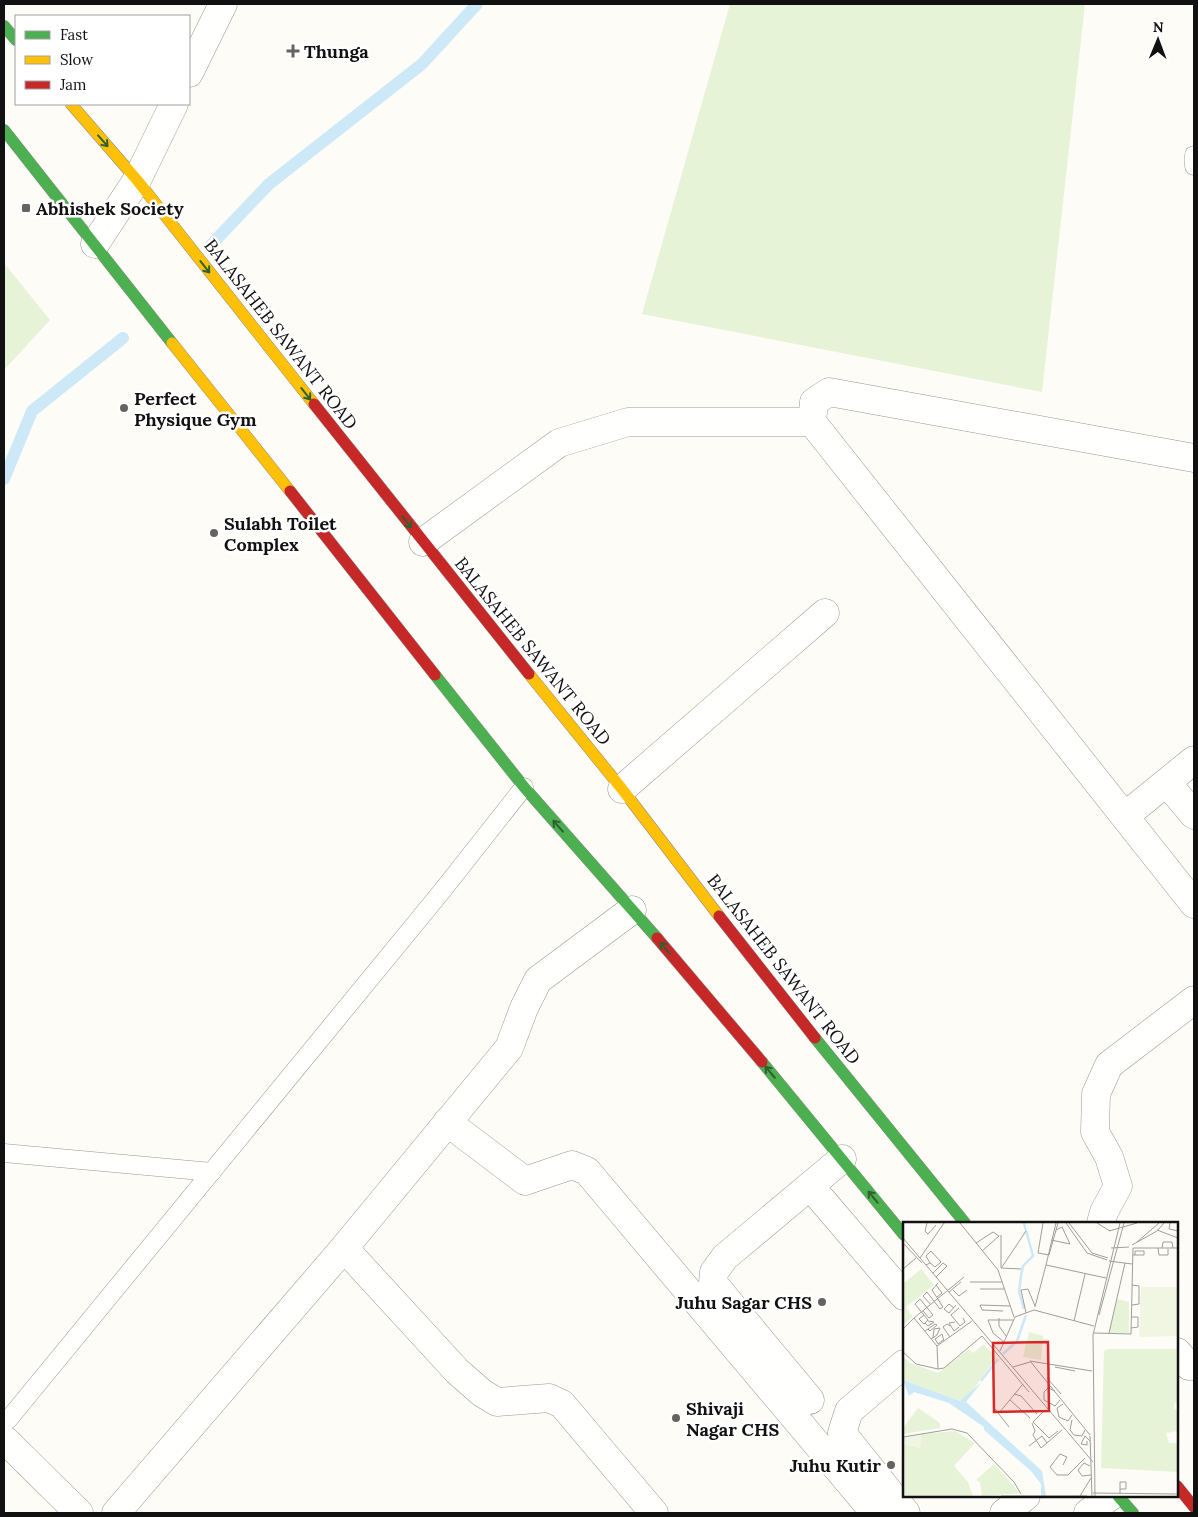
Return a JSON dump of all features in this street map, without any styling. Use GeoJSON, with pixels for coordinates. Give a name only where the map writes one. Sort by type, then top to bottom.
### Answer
{"type":"FeatureCollection","features":[{"type":"Feature","properties":{"kind":"main road"},"geometry":{"type":"LineString","coordinates":[[4,26],[15,39]]}},
{"type":"Feature","properties":{"kind":"main road","name":"BALASAHEB SAWANT ROAD"},"geometry":{"type":"LineString","coordinates":[[72,105],[137,180],[423,542],[622,789],[764,976],[964,1222]]}},
{"type":"Feature","properties":{"kind":"main road"},"geometry":{"type":"LineString","coordinates":[[4,130],[524,787],[695,981],[903,1234]]}},
{"type":"Feature","properties":{"kind":"main road"},"geometry":{"type":"LineString","coordinates":[[1178,1487],[1194,1507]]}},
{"type":"Feature","properties":{"kind":"main road"},"geometry":{"type":"LineString","coordinates":[[1119,1497],[1133,1513]]}},
{"type":"Feature","properties":{"kind":"street"},"geometry":{"type":"LineString","coordinates":[[190,71],[223,4]]}},
{"type":"Feature","properties":{"kind":"street"},"geometry":{"type":"LineString","coordinates":[[95,244],[137,180],[174,105]]}},
{"type":"Feature","properties":{"kind":"street"},"geometry":{"type":"LineString","coordinates":[[1194,458],[829,392],[814,402],[812,422],[1194,904]]}},
{"type":"Feature","properties":{"kind":"street"},"geometry":{"type":"LineString","coordinates":[[423,542],[559,443],[628,422],[812,422]]}},
{"type":"Feature","properties":{"kind":"street"},"geometry":{"type":"LineString","coordinates":[[622,789],[825,613]]}},
{"type":"Feature","properties":{"kind":"street"},"geometry":{"type":"LineString","coordinates":[[1125,816],[1194,760]]}},
{"type":"Feature","properties":{"kind":"street"},"geometry":{"type":"LineString","coordinates":[[1168,783],[1194,815]]}},
{"type":"Feature","properties":{"kind":"street"},"geometry":{"type":"LineString","coordinates":[[116,1513],[344,1248],[508,1048],[524,1008],[538,980],[632,910]]}},
{"type":"Feature","properties":{"kind":"street"},"geometry":{"type":"LineString","coordinates":[[1102,1222],[1104,1212],[1118,1186],[1109,1158],[1095,1132],[1096,1094],[1109,1065],[1194,1000]]}},
{"type":"Feature","properties":{"kind":"street"},"geometry":{"type":"LineString","coordinates":[[447,1122],[525,1182],[572,1165],[587,1171],[875,1513]]}},
{"type":"Feature","properties":{"kind":"street"},"geometry":{"type":"LineString","coordinates":[[810,1400],[713,1283],[714,1272],[725,1257],[842,1159]]}},
{"type":"Feature","properties":{"kind":"street"},"geometry":{"type":"LineString","coordinates":[[810,1186],[903,1295]]}},
{"type":"Feature","properties":{"kind":"street"},"geometry":{"type":"LineString","coordinates":[[344,1248],[457,1371],[482,1393],[497,1402],[549,1398],[562,1404],[654,1513]]}},
{"type":"Feature","properties":{"kind":"street"},"geometry":{"type":"LineString","coordinates":[[1178,1353],[1189,1366],[1194,1366]]}},
{"type":"Feature","properties":{"kind":"street"},"geometry":{"type":"LineString","coordinates":[[903,1365],[849,1410],[842,1432],[906,1513]]}},
{"type":"Feature","properties":{"kind":"street"},"geometry":{"type":"LineString","coordinates":[[7,1431],[79,1513]]}},
{"type":"Feature","properties":{"kind":"street"},"geometry":{"type":"LineString","coordinates":[[1004,1513],[1025,1497]]}},
{"type":"Feature","properties":{"kind":"street"},"geometry":{"type":"LineString","coordinates":[[1088,1513],[1110,1497]]}},
{"type":"Feature","properties":{"kind":"lane"},"geometry":{"type":"LineString","coordinates":[[1194,155],[1194,166]]}},
{"type":"Feature","properties":{"kind":"lane"},"geometry":{"type":"LineString","coordinates":[[7,1431],[212,1172],[524,787]]}},
{"type":"Feature","properties":{"kind":"lane"},"geometry":{"type":"LineString","coordinates":[[4,1153],[212,1172]]}},
{"type":"Feature","properties":{"kind":"green space"},"geometry":{"type":"Polygon","coordinates":[[[730,4],[1085,4],[1042,392],[642,314],[730,4]]]}},
{"type":"Feature","properties":{"kind":"green space"},"geometry":{"type":"Polygon","coordinates":[[[4,263],[50,320],[4,370],[4,263]]]}},
{"type":"Feature","properties":{"kind":"waterway"},"geometry":{"type":"LineString","coordinates":[[210,246],[269,184],[422,64],[477,4]]}},
{"type":"Feature","properties":{"kind":"waterway"},"geometry":{"type":"LineString","coordinates":[[4,479],[32,411],[123,338]]}},
{"type":"Feature","properties":{"kind":"traffic: fast"},"geometry":{"type":"LineString","coordinates":[[4,26],[15,39]]}},
{"type":"Feature","properties":{"kind":"traffic: fast"},"geometry":{"type":"LineString","coordinates":[[4,130],[172,343]]}},
{"type":"Feature","properties":{"kind":"traffic: fast"},"geometry":{"type":"LineString","coordinates":[[435,675],[524,787],[657,938]]}},
{"type":"Feature","properties":{"kind":"traffic: fast"},"geometry":{"type":"LineString","coordinates":[[815,1038],[964,1222]]}},
{"type":"Feature","properties":{"kind":"traffic: fast"},"geometry":{"type":"LineString","coordinates":[[762,1062],[903,1234]]}},
{"type":"Feature","properties":{"kind":"traffic: fast"},"geometry":{"type":"LineString","coordinates":[[1119,1497],[1133,1513]]}},
{"type":"Feature","properties":{"kind":"traffic: slow"},"geometry":{"type":"LineString","coordinates":[[72,105],[137,180],[314,404]]}},
{"type":"Feature","properties":{"kind":"traffic: slow"},"geometry":{"type":"LineString","coordinates":[[172,343],[290,491]]}},
{"type":"Feature","properties":{"kind":"traffic: slow"},"geometry":{"type":"LineString","coordinates":[[529,674],[622,789],[719,916]]}},
{"type":"Feature","properties":{"kind":"traffic: jam"},"geometry":{"type":"LineString","coordinates":[[314,404],[529,674]]}},
{"type":"Feature","properties":{"kind":"traffic: jam"},"geometry":{"type":"LineString","coordinates":[[290,491],[435,675]]}},
{"type":"Feature","properties":{"kind":"traffic: jam"},"geometry":{"type":"LineString","coordinates":[[719,916],[815,1038]]}},
{"type":"Feature","properties":{"kind":"traffic: jam"},"geometry":{"type":"LineString","coordinates":[[657,938],[762,1062]]}},
{"type":"Feature","properties":{"kind":"traffic: jam"},"geometry":{"type":"LineString","coordinates":[[1178,1487],[1194,1507]]}},
{"type":"Feature","properties":{"kind":"place","name":"Thunga"},"geometry":{"type":"Point","coordinates":[293,51]}},
{"type":"Feature","properties":{"kind":"place","name":"Abhishek Society"},"geometry":{"type":"Point","coordinates":[26,208]}},
{"type":"Feature","properties":{"kind":"place","name":"Perfect Physique Gym"},"geometry":{"type":"Point","coordinates":[124,408]}},
{"type":"Feature","properties":{"kind":"place","name":"Sulabh Toilet Complex"},"geometry":{"type":"Point","coordinates":[214,533]}},
{"type":"Feature","properties":{"kind":"place","name":"Juhu Sagar CHS"},"geometry":{"type":"Point","coordinates":[822,1302]}},
{"type":"Feature","properties":{"kind":"place","name":"Shivaji Nagar CHS"},"geometry":{"type":"Point","coordinates":[676,1418]}},
{"type":"Feature","properties":{"kind":"place","name":"Juhu Kutir"},"geometry":{"type":"Point","coordinates":[891,1465]}}]}
